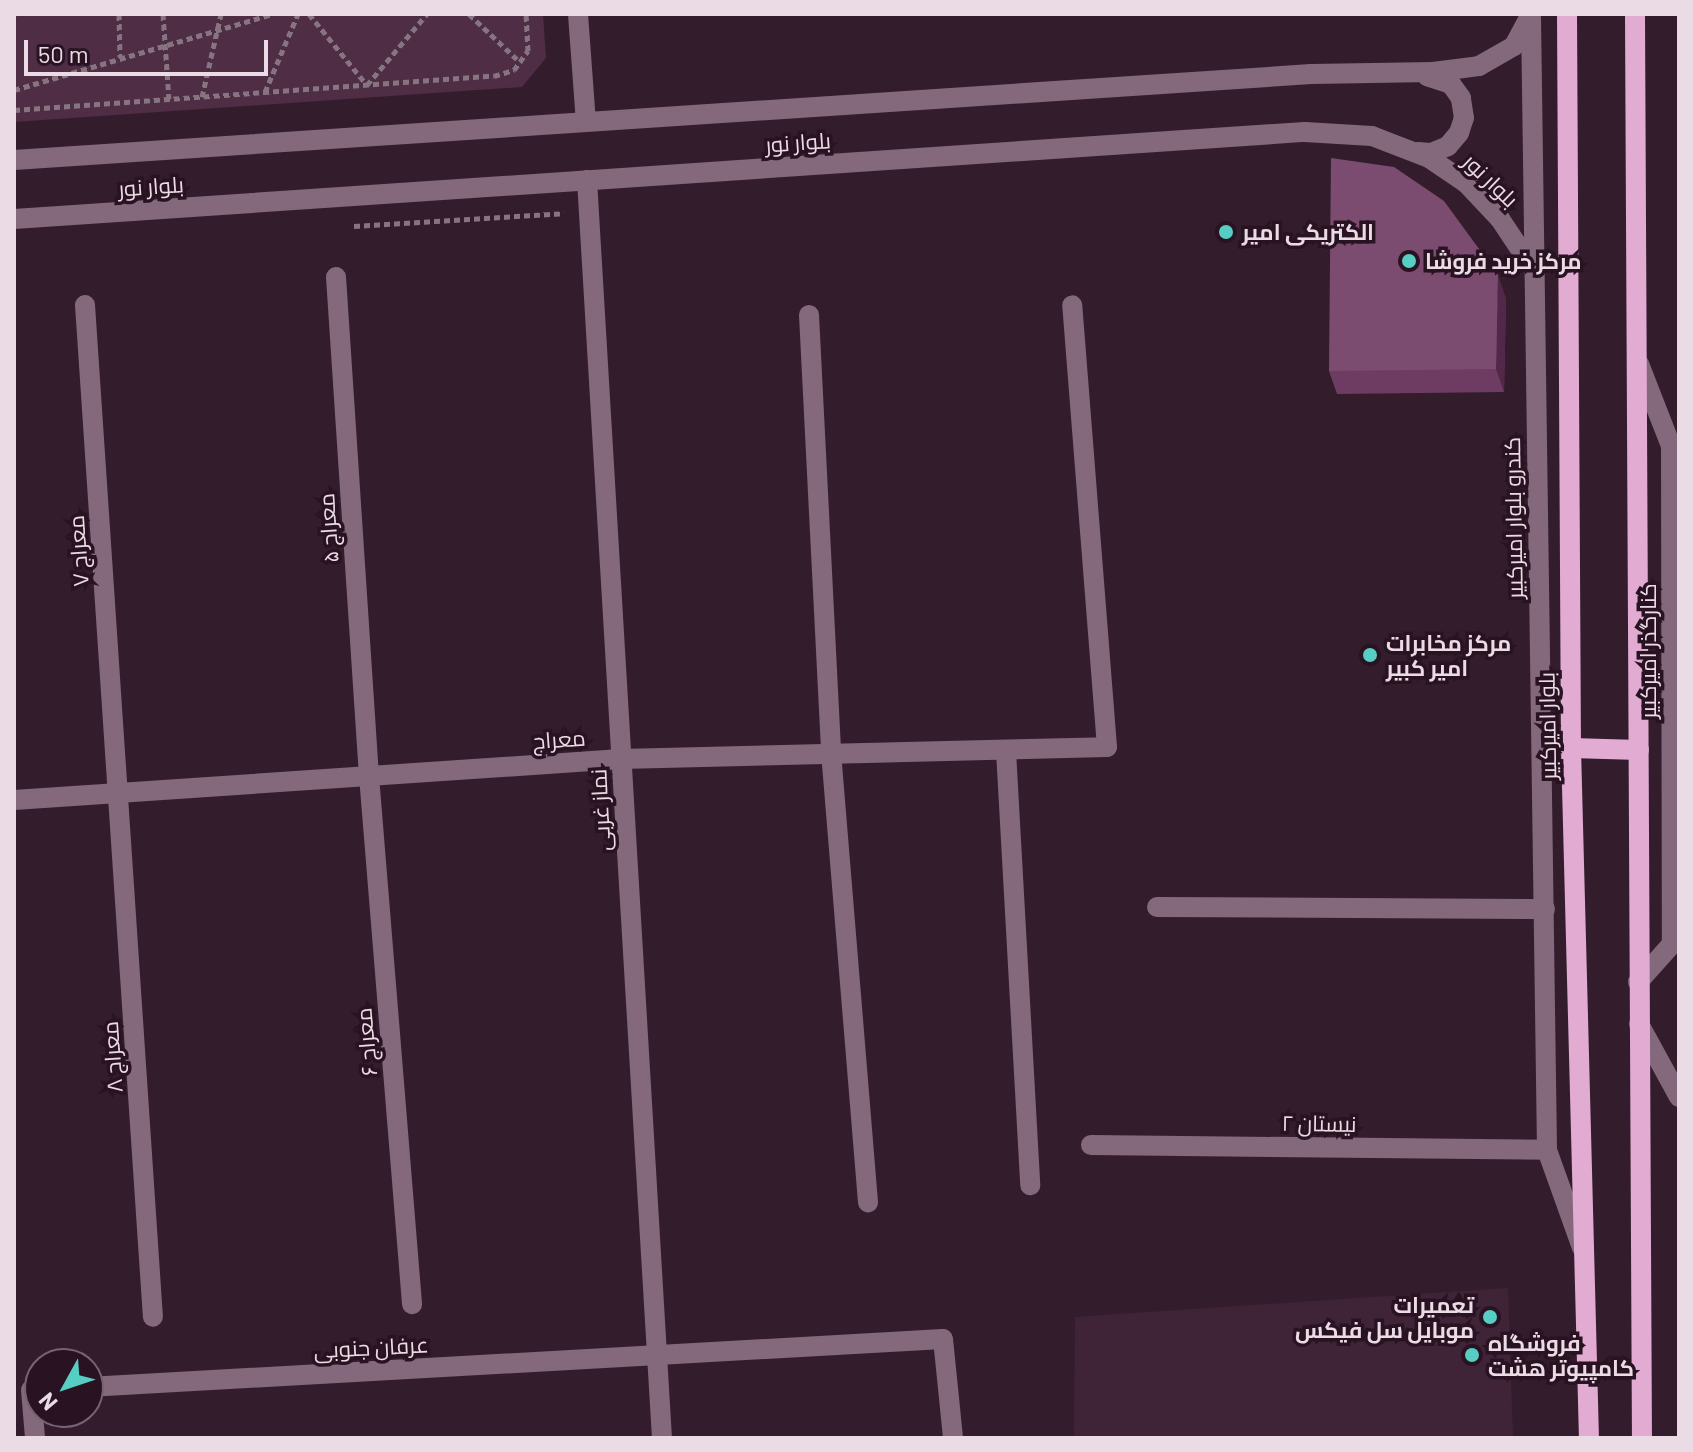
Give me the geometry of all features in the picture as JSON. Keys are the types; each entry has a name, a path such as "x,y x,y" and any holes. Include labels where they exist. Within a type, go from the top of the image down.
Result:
{"main road":[{"name":"بلوار امیرکبیر","path":"1567,14 1571,748 1589,1438"},
{"path":"1635,14 1642,1438"},
{"path":"1571,748 1639,750"}],"street":[{"path":"578,14 586,122"},
{"name":"بلوار نور","path":"14,160 1311,74 1417,72 1479,66 1514,46 1531,14"},
{"name":"کندرو بلوار امیرکبیر","path":"1531,14 1532,267 1547,1150 1584,1254"},
{"path":"1414,152 1431,153 1448,146 1459,133 1464,118 1461,98 1451,84 1417,72"},
{"name":"بلوار نور","path":"14,219 1305,132 1372,136 1429,158 1466,183 1500,219 1532,267"},
{"name":"نماز غربی","path":"587,180 662,1438"},
{"name":"معراج ۵","path":"336,277 369,776"},
{"name":"معراج ۷","path":"85,305 119,793"},
{"name":"معراج","path":"14,800 621,759 1107,747 1072,305"},
{"path":"809,315 831,752 868,1202"},
{"name":"کنارگذر امیرکبیر","path":"1639,364 1671,446 1676,945"},
{"path":"1006,751 1030,1185"},
{"name":"معراج ۶","path":"369,776 412,1304"},
{"name":"معراج ۸","path":"119,793 153,1317"},
{"path":"1157,907 1545,909"},
{"path":"1638,982 1676,945"},
{"path":"1639,1024 1679,1097"},
{"name":"نیستان ۲","path":"1091,1145 1547,1150"},
{"name":"عرفان جنوبی","path":"104,1386 943,1339 953,1438"}],"path":[{"path":"119,14 120,57"},
{"path":"163,14 169,99"},
{"path":"202,97 221,14"},
{"path":"14,90 272,14"},
{"path":"265,92 298,14"},
{"path":"309,14 367,85"},
{"path":"367,85 427,14"},
{"path":"469,14 520,62"},
{"path":"14,110 494,76 514,70 528,51 526,14"}],"shaded area":[{"path":"14,14 543,14 546,58 522,87 14,122"},
{"path":"1508,1288 1513,1438 1074,1438 1075,1317"}],"building":[{"name":"مرکز خرید فروشا","path":"1331,158 1394,167 1444,201 1498,275 1496,369 1329,371"}],"place":[{"name":"الکتریکی امیر","path":"1226,232"},
{"name":"مرکز خرید فروشا","path":"1409,261"},
{"name":"مرکز مخابرات امیر کبیر","path":"1370,655"},
{"name":"تعمیرات موبایل سل فیکس","path":"1490,1317"},
{"name":"فروشگاه کامپیوتر هشت","path":"1472,1355"}]}
